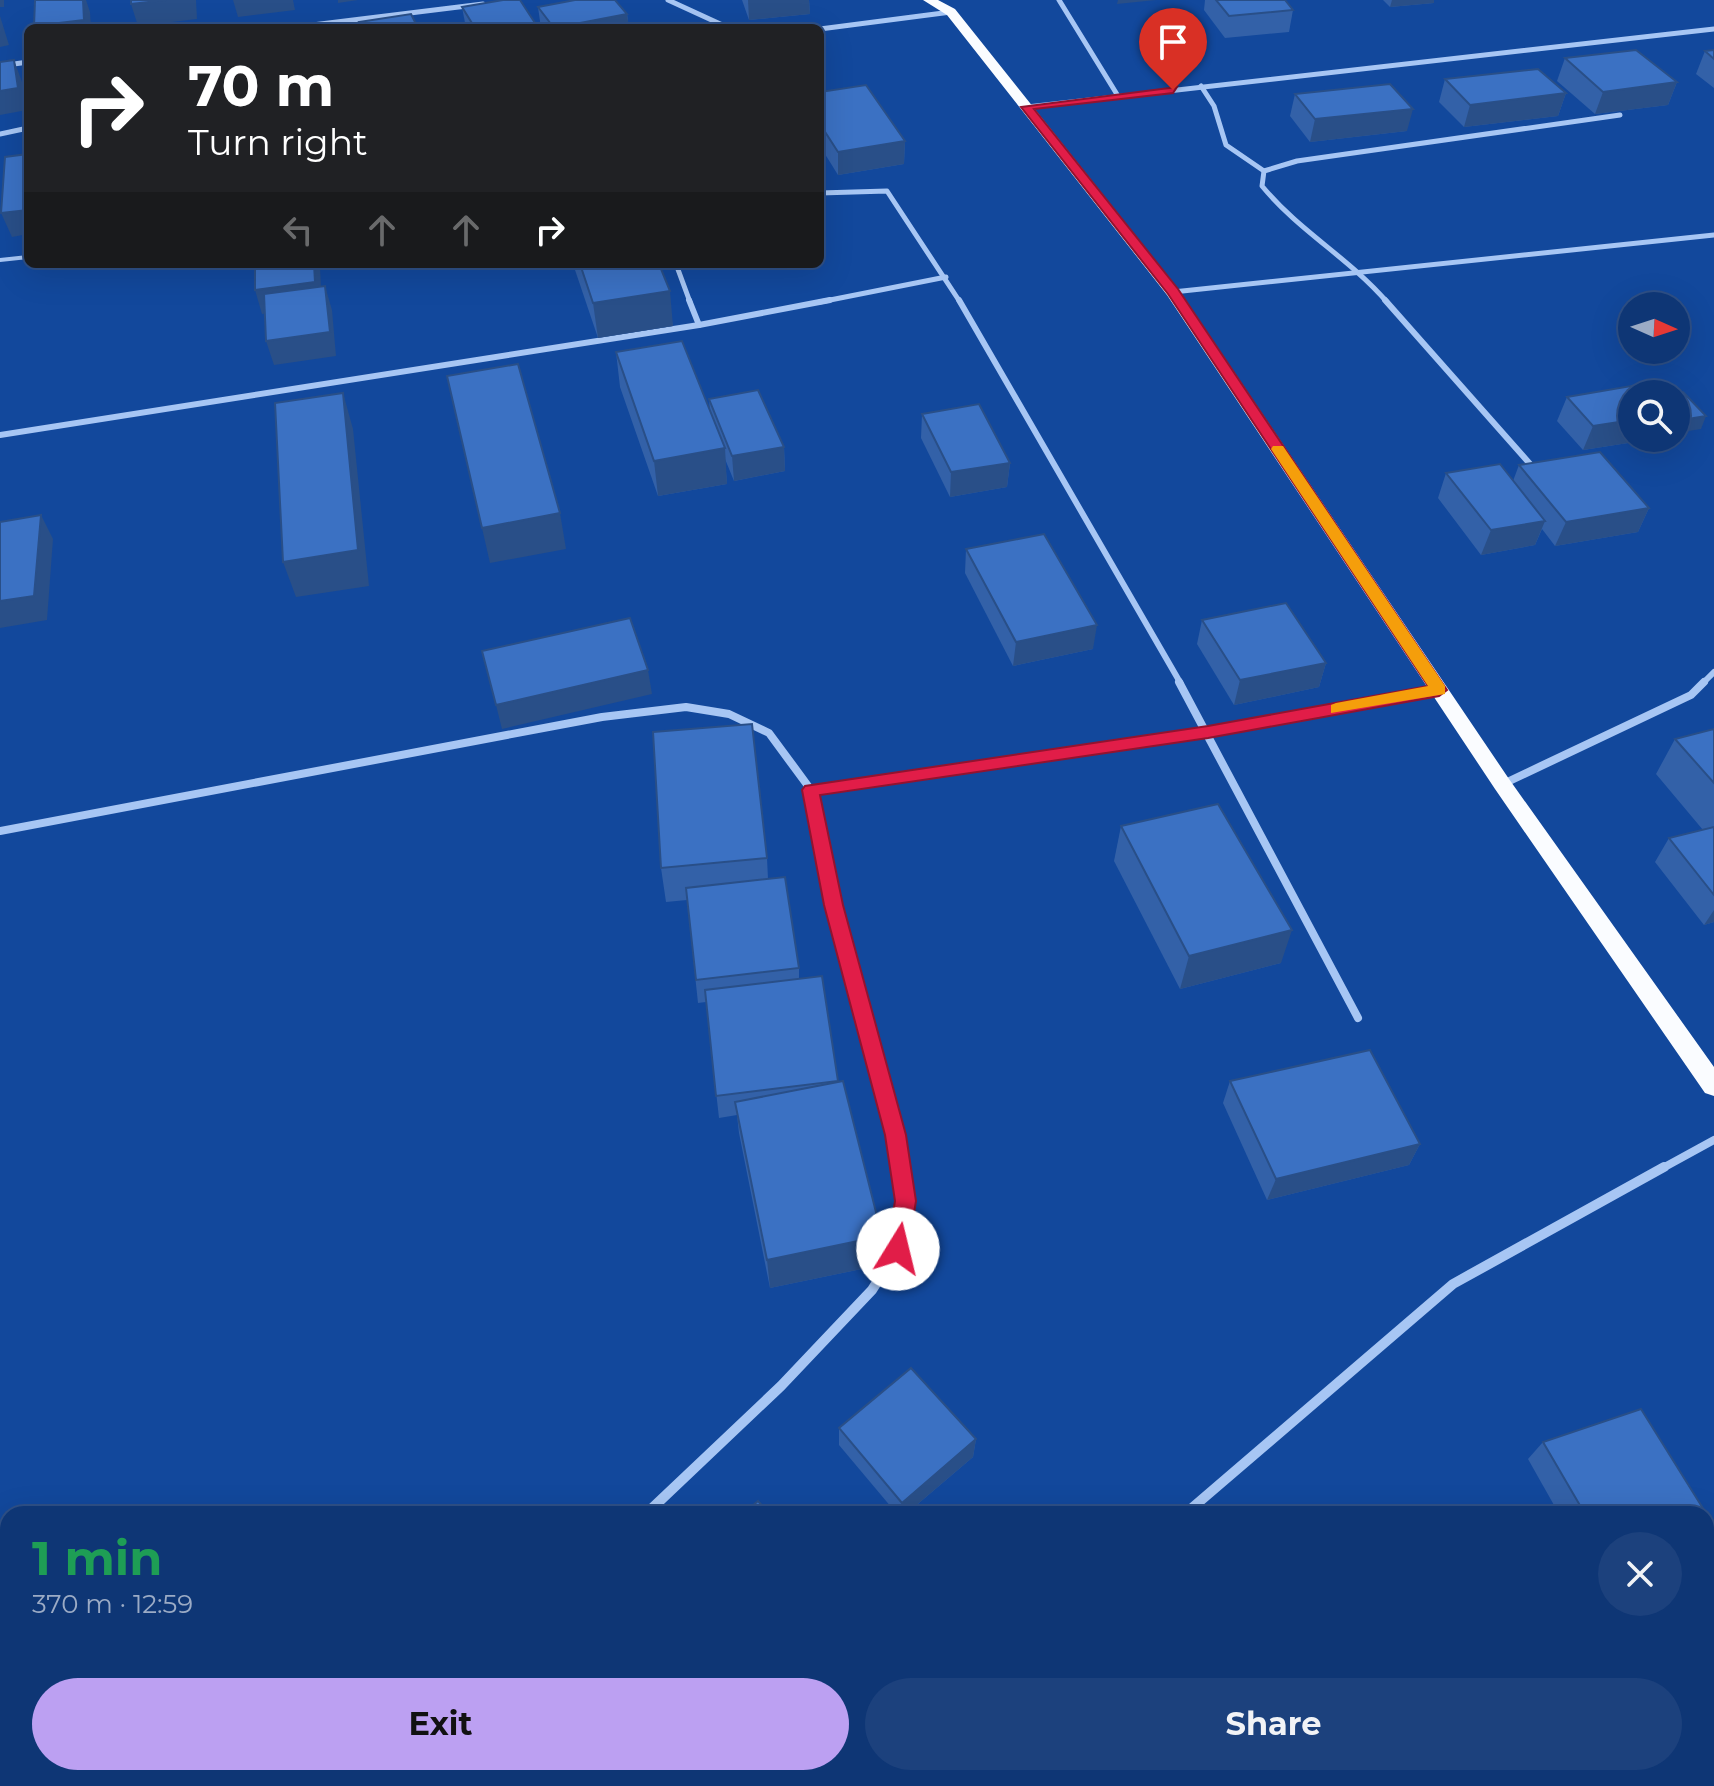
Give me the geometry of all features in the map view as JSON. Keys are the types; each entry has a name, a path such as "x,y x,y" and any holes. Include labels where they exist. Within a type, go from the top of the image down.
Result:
{"highway":[{"path":"929,0 951,12 1173,292 1502,784 1714,1086"}],"street":[{"path":"668,0 720,24"},
{"path":"1059,0 1118,96"},
{"path":"321,24 485,4"},
{"path":"824,28 951,12"},
{"path":"1027,107 1714,29"},
{"path":"0,66 24,63"},
{"path":"1201,86 1214,106 1226,145 1264,171 1312,159 1620,115"},
{"path":"0,134 24,129"},
{"path":"1264,171 1262,186 1285,214 1363,274 1531,465"},
{"path":"824,193 887,191 946,277 1208,732 1358,1018"},
{"path":"1173,292 1714,235"},
{"path":"678,268 699,325"},
{"path":"0,435 699,325 946,277"},
{"path":"1502,784 1691,695 1714,672"},
{"path":"811,790 1208,732 1439,690"},
{"path":"0,831 587,720 686,707 729,714 769,733 811,790 833,905 895,1135 906,1201 898,1249 872,1290 781,1386 654,1506"},
{"path":"1198,1506 1453,1284 1714,1140"}],"lane":[{"path":"0,260 24,257"}],"building":[{"path":"35,0 83,0 84,20 34,24"},
{"path":"131,0 166,0 131,4"},
{"path":"520,0 535,23 473,24 462,7"},
{"path":"575,0 615,0 627,14 575,24 551,24 538,7"},
{"path":"1216,0 1285,0 1293,10 1229,16"},
{"path":"411,14 416,24 360,24"},
{"path":"1636,50 1677,82 1603,92 1565,58"},
{"path":"1714,50 1714,59 1705,51"},
{"path":"14,60 18,88 0,91 0,62"},
{"path":"1538,69 1566,93 1470,105 1445,79"},
{"path":"1390,84 1413,109 1315,119 1295,94"},
{"path":"866,85 905,141 838,152 824,130 824,91"},
{"path":"24,155 24,210 1,213 5,157"},
{"path":"255,268 314,268 315,282 255,290"},
{"path":"581,268 661,268 670,291 593,303"},
{"path":"325,286 330,332 266,341 264,294"},
{"path":"682,341 725,448 654,461 616,352"},
{"path":"518,364 560,513 482,528 447,376"},
{"path":"1618,388 1618,422 1593,426 1567,397"},
{"path":"758,390 784,447 732,456 709,399"},
{"path":"343,393 358,550 283,562 275,403"},
{"path":"1690,399 1706,416 1690,419"},
{"path":"979,404 1010,463 951,472 922,414"},
{"path":"1600,452 1649,508 1566,522 1519,465"},
{"path":"1500,464 1545,521 1491,530 1446,473"},
{"path":"41,515 34,596 0,601 0,522"},
{"path":"1044,534 1097,625 1016,642 966,549"},
{"path":"1286,603 1326,663 1240,680 1202,620"},
{"path":"630,618 648,670 496,705 482,651"},
{"path":"752,724 767,858 661,868 653,732"},
{"path":"1714,729 1714,783 1675,739"},
{"path":"1218,804 1292,930 1189,956 1121,826"},
{"path":"1714,827 1714,895 1669,838"},
{"path":"785,877 799,968 696,980 686,888"},
{"path":"822,976 838,1081 716,1096 705,990"},
{"path":"1370,1050 1420,1144 1276,1179 1230,1081"},
{"path":"843,1081 882,1236 767,1260 735,1102"},
{"path":"911,1368 976,1439 902,1503 839,1428"},
{"path":"1641,1409 1702,1506 1580,1506 1543,1442"}],"slow traffic":[{"path":"1278,449 1439,690 1336,709"}],"route":[{"path":"898,1249 906,1201 895,1135 833,905 811,790 1068,750 1208,732 1439,690 1173,292 1027,107 1173,90"}]}
